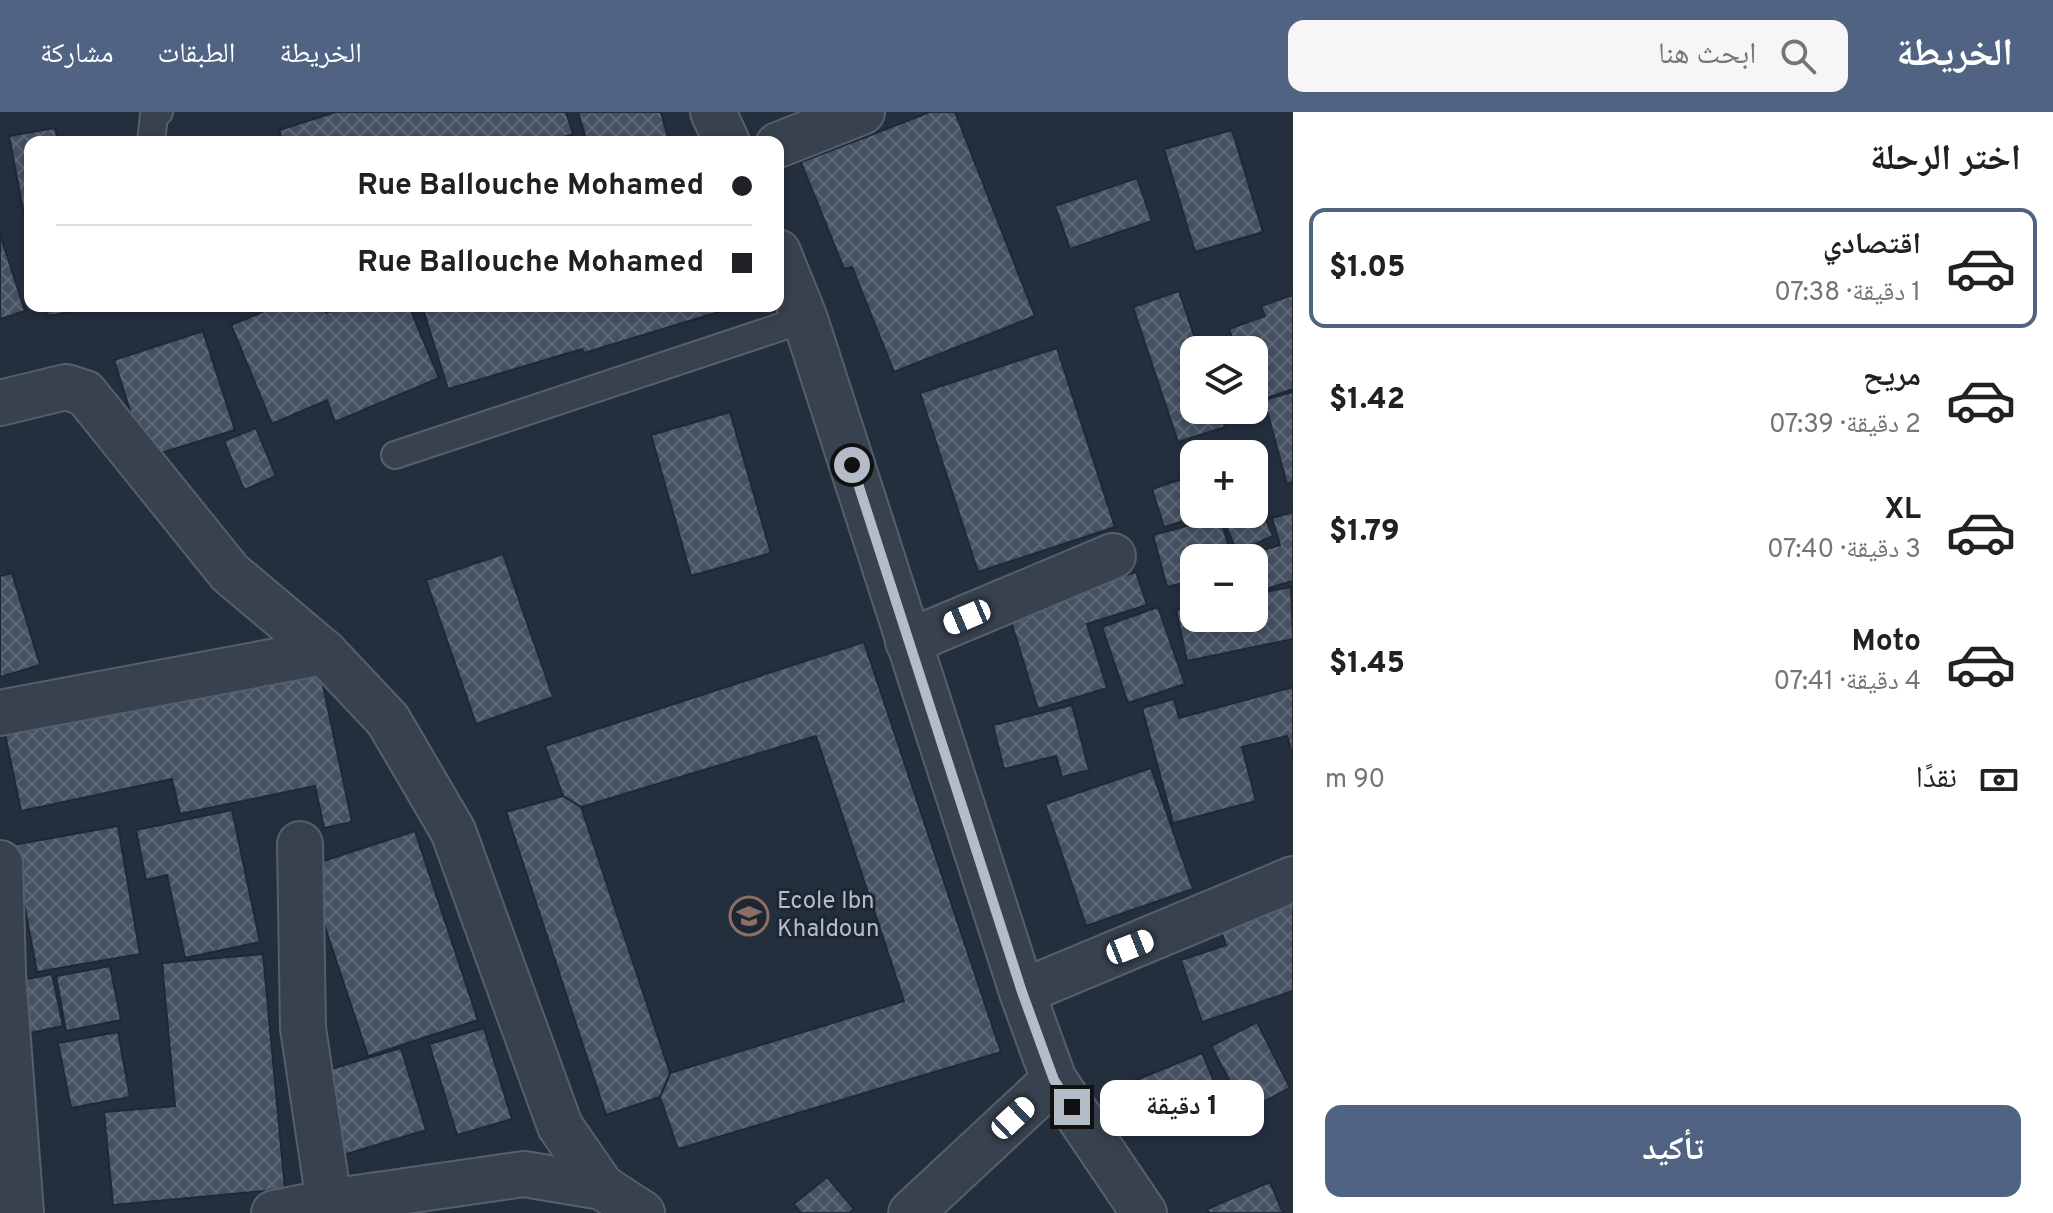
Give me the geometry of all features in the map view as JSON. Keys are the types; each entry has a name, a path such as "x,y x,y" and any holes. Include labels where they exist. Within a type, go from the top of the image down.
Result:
{"street":[{"path":"713,112 724,136"},
{"path":"784,143 862,112"},
{"path":"784,267 805,319 1022,992 1054,1080 1144,1213"},
{"path":"0,403 66,387 85,393 230,573 324,652 388,720 453,831 560,1126 602,1187 642,1213"},
{"path":"908,642 1113,556"},
{"path":"0,713 324,652"},
{"path":"300,844 303,1028 329,1202"},
{"path":"0,863 3,974 21,1213"},
{"path":"1022,992 1293,879"},
{"path":"911,1213 1054,1080"},
{"path":"274,1213 524,1174 602,1187"}],"lane":[{"path":"152,136 154,115 159,112"},
{"path":"395,455 805,319"}],"building":[{"path":"336,112 566,112 573,134 281,136 279,130"},
{"path":"578,112 661,112 667,136 585,136"},
{"path":"930,112 955,112 1035,316 894,372 852,267 844,269 801,162"},
{"path":"55,128 57,136 24,136 24,215 9,136"},
{"path":"1232,130 1263,232 1195,252 1164,149"},
{"path":"1137,178 1152,221 1070,249 1055,206"},
{"path":"0,234 24,311 0,319"},
{"path":"1179,291 1194,336 1180,336 1180,424 1224,424 1225,427 1178,442 1133,307"},
{"path":"1293,295 1293,389 1268,398 1268,336 1232,336 1229,329 1265,316 1261,306"},
{"path":"47,312 70,312 48,316"},
{"path":"262,312 412,312 439,378 335,422 327,400 272,424 231,325"},
{"path":"424,312 719,312 584,353 582,349 448,389"},
{"path":"203,331 235,430 145,458 114,360"},
{"path":"1057,348 1115,527 978,572 920,393"},
{"path":"1293,392 1293,482 1287,484 1268,415 1268,399"},
{"path":"730,412 771,553 691,576 651,435"},
{"path":"256,428 276,476 244,490 224,441"},
{"path":"1180,480 1180,522 1164,527 1152,489"},
{"path":"1293,512 1293,581 1268,588 1268,548 1280,545 1272,518"},
{"path":"1268,524 1273,536 1255,544 1234,544 1227,528 1268,528"},
{"path":"1180,528 1223,528 1228,544 1180,544 1180,584 1167,587 1153,535"},
{"path":"503,554 553,697 476,724 426,580"},
{"path":"1136,572 1147,605 1087,624 1107,688 1038,709 1008,612"},
{"path":"12,573 40,665 0,677 0,576"},
{"path":"1291,587 1293,639 1187,661 1181,632 1268,632 1268,591"},
{"path":"1158,607 1185,684 1128,703 1102,627"},
{"path":"864,642 1001,1052 678,1149 660,1097 670,1073 904,1001 816,736 581,807 563,796 545,746"},
{"path":"319,667 352,822 324,828 315,786 180,814 172,779 21,811 5,734"},
{"path":"1293,687 1293,757 1287,736 1242,747 1256,801 1173,823 1142,708 1174,699 1179,718"},
{"path":"1072,705 1089,770 1062,777 1056,756 1004,769 993,725"},
{"path":"1151,768 1193,889 1086,926 1045,804"},
{"path":"563,796 581,807 670,1073 660,1097 606,1115 506,812"},
{"path":"232,810 260,942 185,958 167,875 146,880 136,830"},
{"path":"118,826 140,954 37,972 13,845"},
{"path":"415,831 478,1020 368,1056 305,867"},
{"path":"1293,893 1293,991 1202,1022 1181,960 1226,945 1217,919"},
{"path":"263,954 285,1189 113,1205 104,1112 175,1106 162,963"},
{"path":"110,966 121,1020 66,1031 56,976"},
{"path":"52,974 63,1026 30,1033 18,981"},
{"path":"1257,1022 1290,1088 1246,1111 1211,1046"},
{"path":"484,1028 512,1119 457,1135 429,1044"},
{"path":"118,1032 130,1097 71,1108 58,1043"},
{"path":"401,1048 426,1130 340,1156 315,1074"},
{"path":"1202,1053 1220,1095 1151,1124 1134,1081"},
{"path":"827,1177 854,1209 849,1213 801,1213 794,1204"},
{"path":"1270,1182 1283,1213 1209,1213 1207,1209"}],"place":[{"name":"Ecole Ibn Khaldoun","path":"749,916"}],"route":[{"path":"852,465 1022,992 1054,1080 1072,1107"}]}
